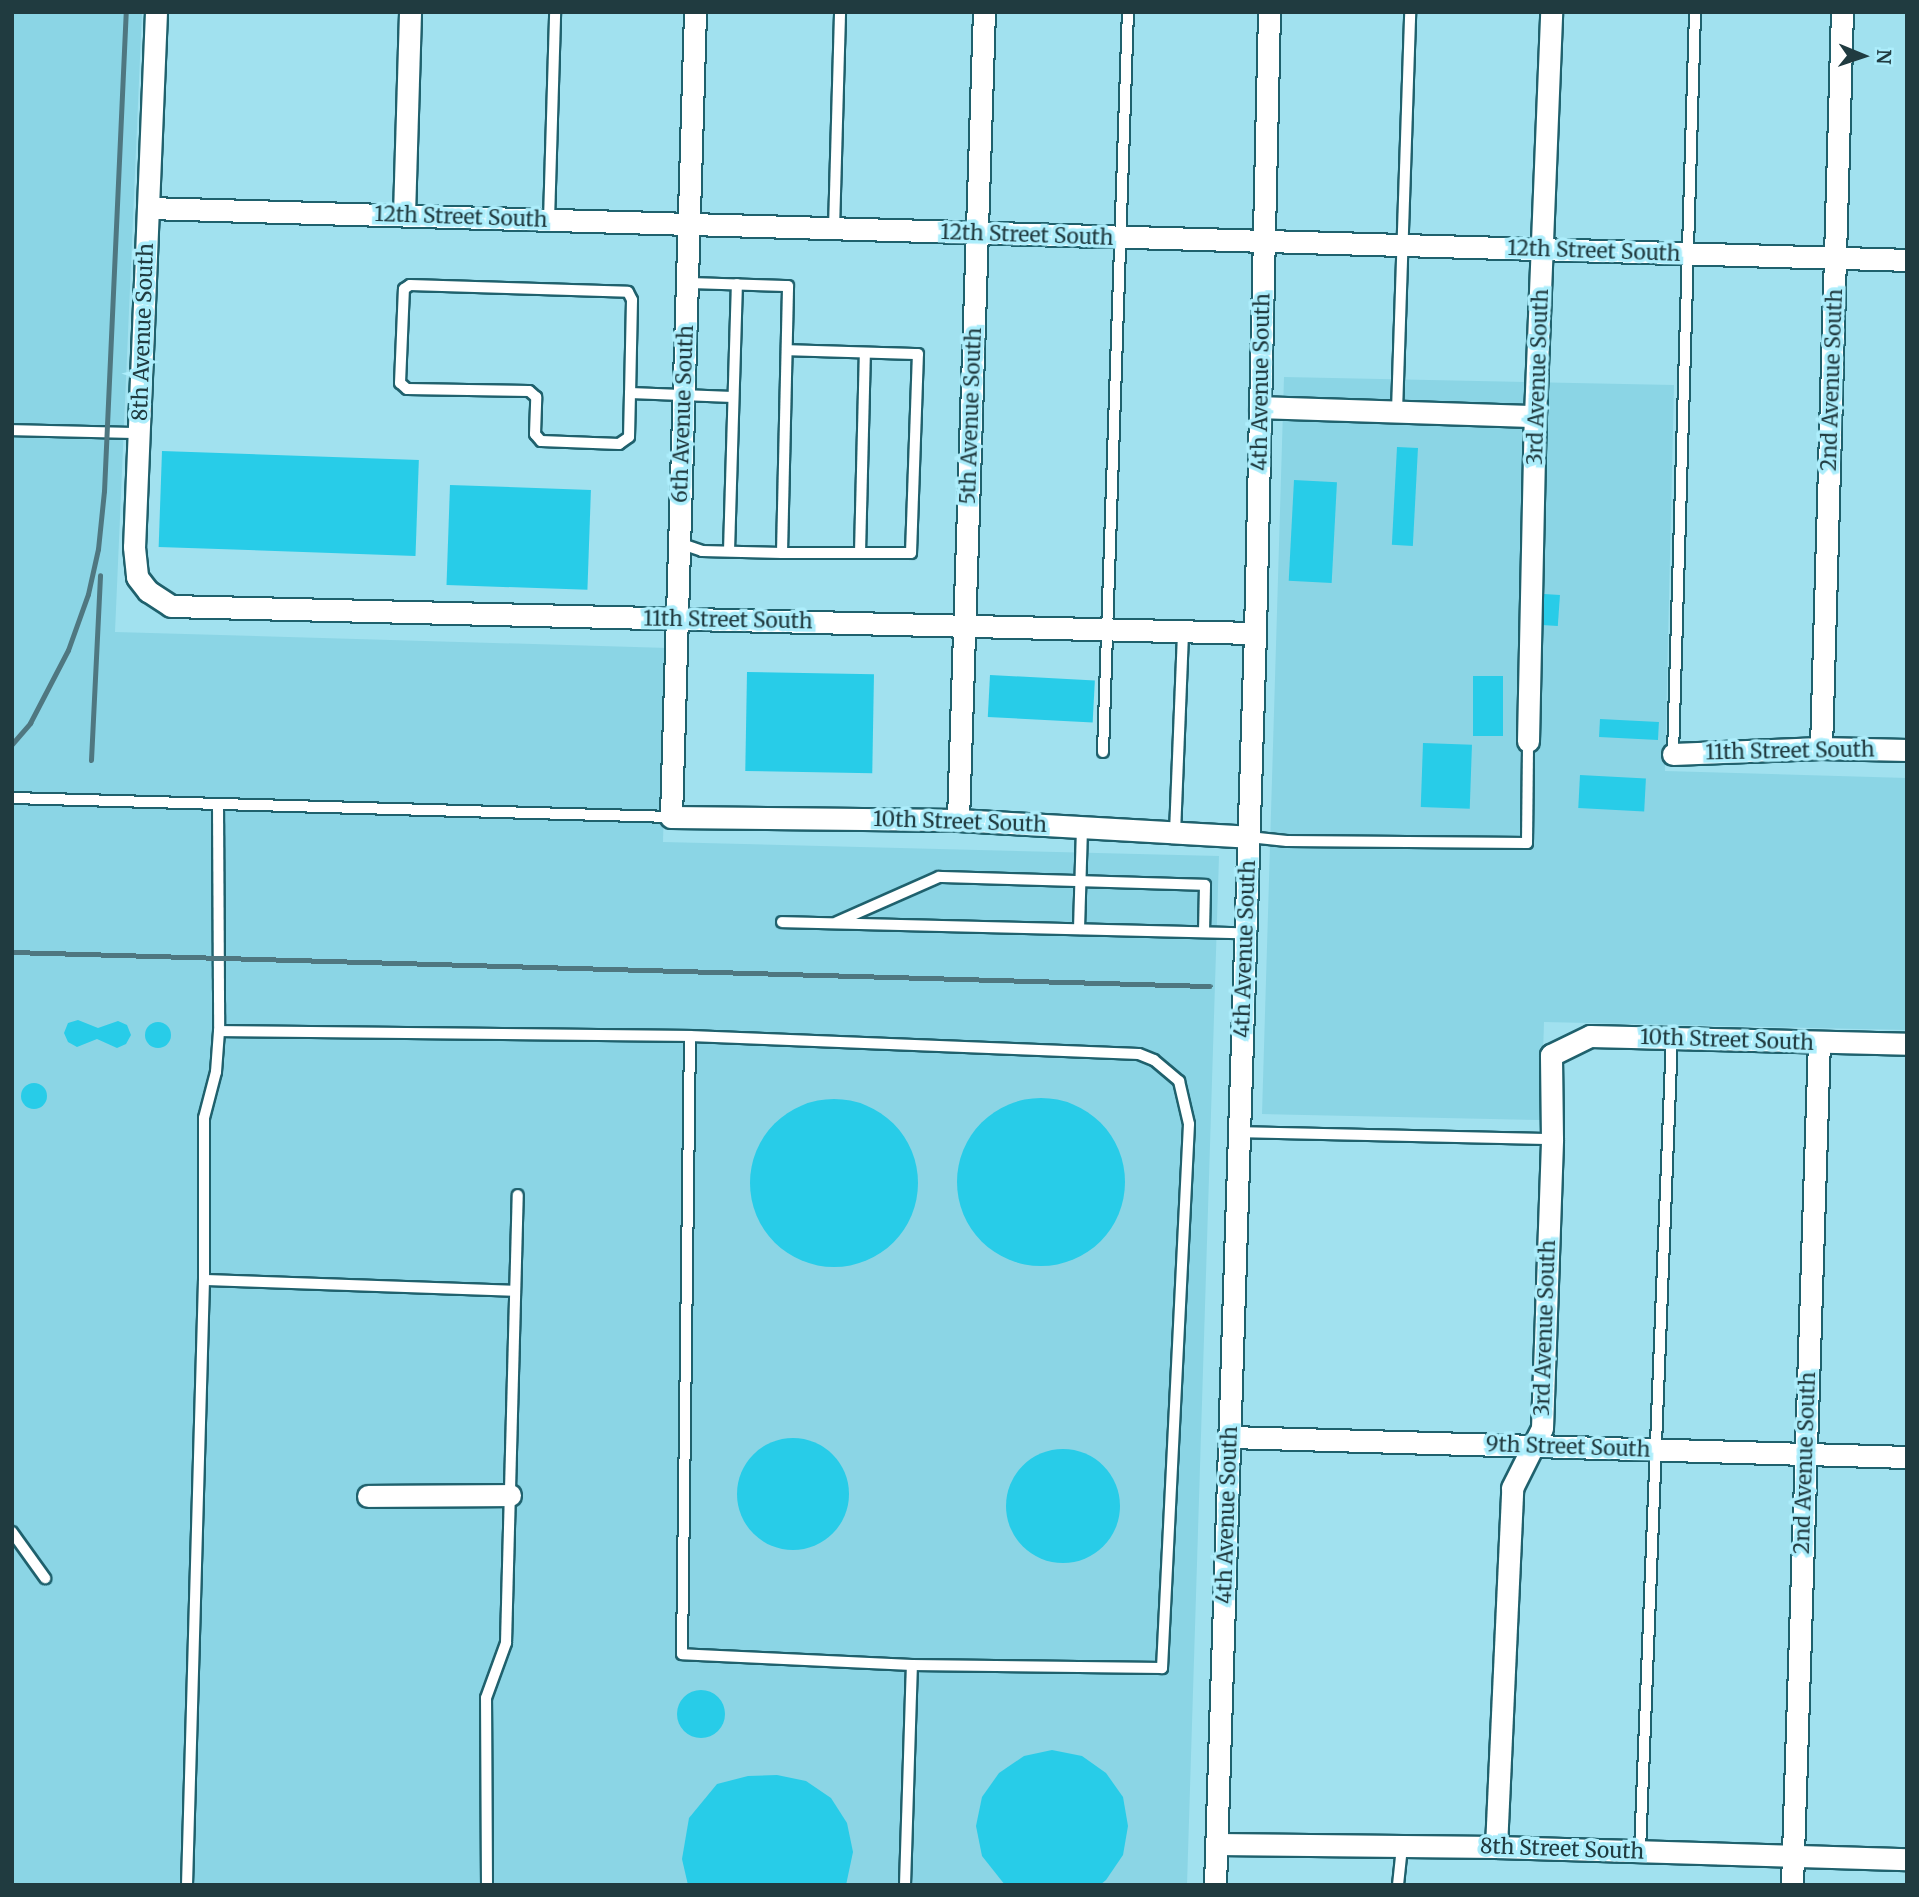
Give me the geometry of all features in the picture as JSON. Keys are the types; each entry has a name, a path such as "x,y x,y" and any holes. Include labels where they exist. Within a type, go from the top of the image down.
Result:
{"street":[{"name":"8th Avenue South","path":"156,12 134,547 137,577 148,591 171,606 201,607"},
{"path":"404,215 410,12"},
{"name":"6th Avenue South","path":"671,817 695,12"},
{"name":"5th Avenue South","path":"958,820 984,12"},
{"name":"4th Avenue South","path":"1215,1885 1255,634 1269,12"},
{"name":"3rd Avenue South","path":"1528,741 1535,416 1544,250 1551,12"},
{"name":"2nd Avenue South","path":"1821,748 1842,12"},
{"name":"12th Street South","path":"148,208 1907,260"},
{"path":"1260,407 1535,416"},
{"name":"11th Street South","path":"201,607 1255,634"},
{"name":"11th Street South","path":"1673,754 1821,748 1907,750"},
{"name":"10th Street South","path":"671,817 958,820 1249,837"},
{"name":"10th Street South","path":"1551,1055 1590,1036 1907,1045"},
{"name":"2nd Avenue South","path":"1792,1885 1819,1042"},
{"name":"3rd Avenue South","path":"1496,1847 1512,1488 1542,1428 1552,1139 1551,1055"},
{"name":"9th Street South","path":"1230,1437 1907,1457"},
{"path":"368,1496 510,1495"},
{"name":"8th Street South","path":"1216,1844 1496,1847 1907,1859"}],"lane":[{"path":"549,220 555,12"},
{"path":"834,229 840,12"},
{"path":"1104,752 1128,12"},
{"path":"1397,411 1410,12"},
{"path":"1673,754 1695,12"},
{"path":"687,282 788,286 782,552"},
{"path":"729,551 737,284"},
{"path":"410,285 628,292 632,300 629,393 629,437 619,444 541,441 535,434 536,397 529,391 407,388 400,383 404,289 410,285"},
{"path":"679,543 702,551 911,553 918,354 787,350"},
{"path":"860,552 865,353"},
{"path":"629,393 733,397"},
{"path":"12,430 139,433"},
{"path":"1175,833 1182,631"},
{"path":"1249,837 1287,841 1527,842 1528,741"},
{"path":"12,798 671,817"},
{"path":"187,1885 204,1280 205,1118 216,1072 219,1031 218,804"},
{"path":"1079,929 1082,827"},
{"path":"835,924 939,877 1205,885 1204,932"},
{"path":"782,922 1246,933"},
{"path":"219,1031 690,1036 1139,1054 1154,1059 1179,1081 1189,1124 1162,1668 912,1665 682,1654 690,1036"},
{"path":"1640,1851 1672,1038"},
{"path":"1239,1132 1552,1139"},
{"path":"487,1885 486,1698 506,1643 518,1195"},
{"path":"204,1280 515,1291"},
{"path":"12,1532 46,1578"},
{"path":"905,1885 912,1665"},
{"path":"1398,1885 1402,1846"}],"shaded area":[{"path":"12,12 142,12 115,632 668,648 663,842 1219,856 1187,1885 12,1885"},
{"path":"1284,377 1674,385 1665,771 1907,778 1907,1030 1544,1022 1541,1120 1262,1114"}],"building":[{"path":"1397,447 1418,448 1413,546 1392,545"},
{"path":"162,451 419,460 415,556 159,547"},
{"path":"1294,480 1337,482 1332,583 1289,581"},
{"path":"450,485 591,490 587,590 447,585"},
{"path":"1544,594 1560,595 1558,626 1542,625"},
{"path":"747,672 874,674 872,773 745,771"},
{"path":"990,675 1095,680 1093,722 988,717"},
{"path":"1473,676 1503,676 1503,736 1473,736"},
{"path":"1600,719 1659,722 1658,740 1599,737"},
{"path":"1423,743 1472,745 1470,809 1421,807"},
{"path":"1580,775 1646,778 1644,811 1578,808"},
{"path":"78,1020 98,1028 118,1021 127,1025 131,1035 126,1044 117,1048 97,1039 77,1047 68,1042 64,1033 68,1023"},
{"path":"158,1022 167,1026 171,1035 167,1044 158,1048 149,1044 145,1035 149,1026"},
{"path":"34,1083 43,1087 47,1096 43,1105 34,1109 25,1105 21,1096 25,1087"},
{"path":"1041,1098 1073,1104 1100,1123 1119,1150 1125,1182 1119,1214 1100,1241 1073,1260 1041,1266 1009,1260 982,1241 963,1214 957,1182 963,1150 982,1123 1009,1104"},
{"path":"834,1099 866,1105 893,1124 912,1151 918,1183 912,1215 893,1242 866,1261 834,1267 802,1261 775,1242 756,1215 750,1183 756,1151 775,1124 802,1105"},
{"path":"793,1438 814,1443 832,1455 844,1473 849,1494 844,1515 832,1533 814,1545 793,1550 772,1545 754,1533 742,1515 737,1494 742,1473 754,1455 772,1443"},
{"path":"1063,1449 1085,1453 1095,1458 1111,1474 1116,1484 1120,1506 1116,1528 1111,1538 1095,1554 1085,1559 1063,1563 1041,1559 1031,1554 1015,1538 1010,1528 1006,1506 1010,1484 1015,1474 1031,1458 1041,1453"},
{"path":"701,1690 718,1697 725,1714 718,1731 701,1738 684,1731 677,1714 684,1697"},
{"path":"1052,1750 1082,1756 1106,1773 1123,1797 1128,1826 1123,1855 1100,1885 1005,1885 982,1856 976,1826 982,1797 999,1773 1024,1756"},
{"path":"777,1775 806,1781 831,1798 847,1823 853,1852 846,1885 688,1885 682,1859 689,1818 717,1784 748,1776"}],"railway":[{"path":"12,744 30,723 68,650 88,594 98,549 104,491 126,12"},
{"path":"91,760 100,575"},
{"path":"12,952 1210,986"}]}
